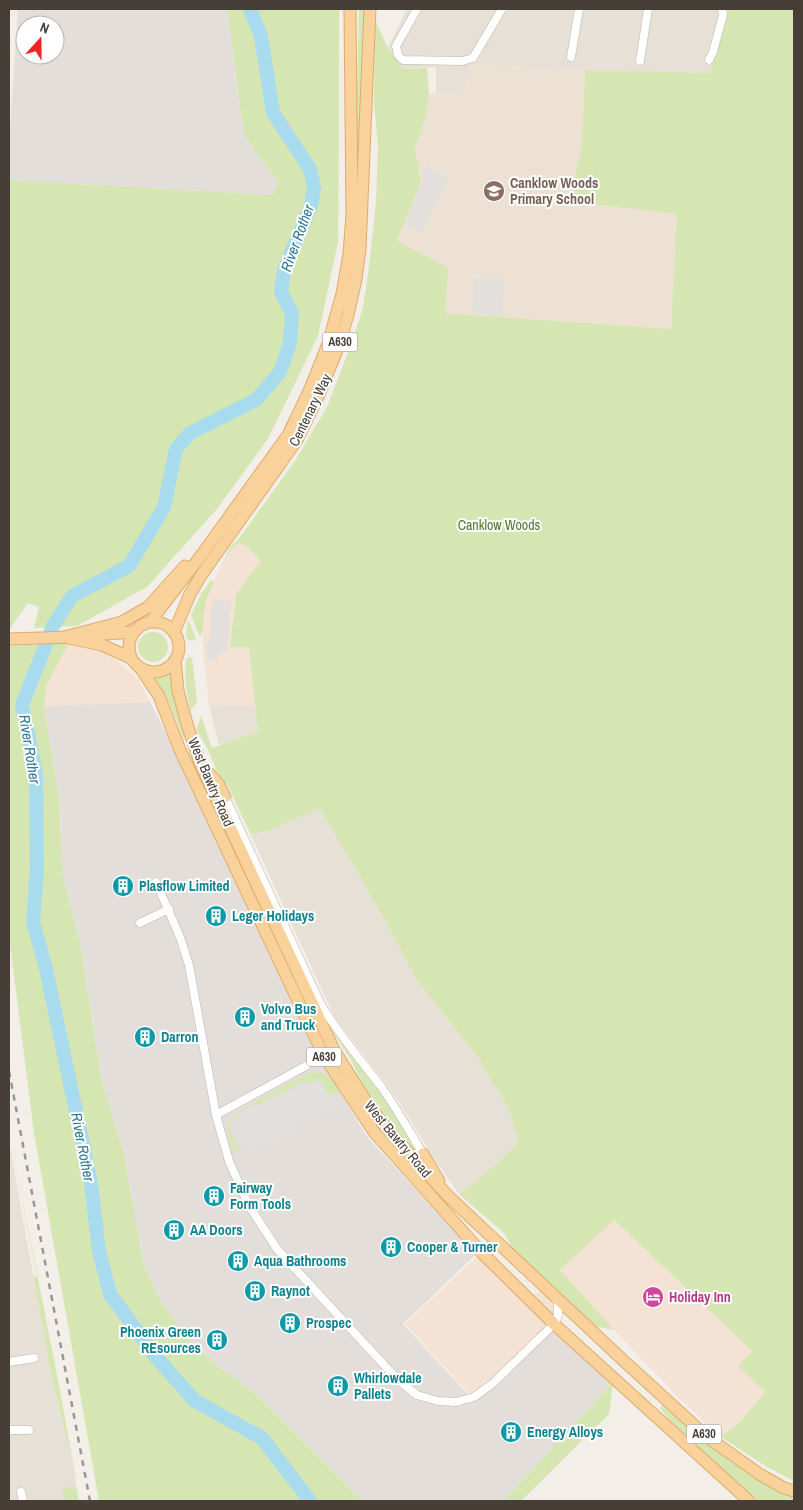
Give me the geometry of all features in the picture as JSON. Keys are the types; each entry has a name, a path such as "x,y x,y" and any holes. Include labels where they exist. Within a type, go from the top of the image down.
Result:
{"main road":[{"name":"A630","path":"133,632 140,626 150,622 200,557 288,435 321,364 342,294 349,254 352,215 350,9"},
{"name":"Centenary Way","path":"174,632 190,594 297,440 318,398 339,345 354,288 360,249 370,9"},
{"name":"A630","path":"61,637 122,622 148,607 231,514"},
{"path":"150,622 163,624 174,632"},
{"path":"9,639 133,632 128,649 131,658"},
{"name":"A630","path":"174,632 179,647 176,660"},
{"path":"61,637 102,645 131,658"},
{"name":"A630","path":"131,658 141,669"},
{"path":"141,669 153,672 161,671 170,667 176,660"},
{"name":"West Bawtry Road","path":"176,660 178,691 200,763 340,1060 367,1103 391,1134 448,1196 707,1437 761,1475 784,1488 794,1491"},
{"name":"West Bawtry Road","path":"141,669 159,696 180,750 324,1056 374,1132 482,1253 554,1324 749,1501"},
{"path":"200,763 220,785 225,797"},
{"path":"423,1154 448,1196"}],"street":[{"path":"417,9 396,46 398,55 403,60 462,61 473,58 502,9"},
{"path":"570,57 579,9"},
{"path":"640,61 648,9"},
{"path":"709,60 723,15 722,9"},
{"name":"West Bawtry Road","path":"225,797 330,1022 381,1086 423,1154"},
{"path":"156,882 169,909 189,965 216,1115 228,1161 249,1206 277,1249 398,1380 417,1394 438,1401 456,1402 474,1397 492,1384 554,1324 558,1319 559,1312 557,1298"},
{"path":"140,923 169,909"},
{"path":"216,1115 324,1056"},
{"path":"9,1362 34,1358"},
{"path":"9,1430 29,1430"},
{"path":"21,1492 23,1501"}],"shaded area":[{"path":"18,9 227,9 244,136 278,182 272,195 9,180 9,141 15,53 15,65 65,65 65,15 18,15"},
{"path":"407,9 729,9 710,74 471,66 464,94 436,93 436,67 403,69 388,48"},
{"name":"Canklow Woods Primary School","path":"471,66 585,70 582,144 569,200 678,213 671,329 445,313 397,242 421,182 415,148 425,120 429,93 464,94"},
{"path":"428,165 431,170 449,177 422,233 405,224 424,179 421,169"},
{"path":"504,278 502,316 472,314 474,279"},
{"path":"240,543 247,547 261,561 236,594 230,647 249,647 256,706 209,705 203,651 203,614 207,595 221,566 232,548"},
{"path":"213,598 232,602 229,614 227,651 221,651 220,654 216,655 217,660 208,661 206,645 211,633"},
{"path":"69,643 87,645 108,653 139,680 150,702 44,706 47,684"},
{"path":"150,702 179,758 309,1039 333,1080 367,1137 476,1254 403,1324 473,1400 553,1330 613,1382 502,1501 363,1501 254,1392 219,1367 189,1339 160,1301 143,1261 124,1154 101,1077 80,942 62,870 59,796 44,706"},
{"path":"209,705 256,706 258,731 219,745"},
{"path":"320,809 376,904 416,979 476,1055 509,1109 518,1143 484,1175 459,1194 431,1154 396,1097 334,1016 251,835 269,830"},
{"path":"319,1079 335,1106 251,1155 235,1125 241,1122 238,1117 239,1113 256,1103 258,1106 281,1092 283,1094 305,1081 308,1085"},
{"path":"9,1142 51,1374 75,1473 76,1486 68,1488 70,1501 9,1501"},
{"path":"613,1220 752,1351 739,1366 765,1392 740,1422 721,1437 686,1405 614,1330 568,1301 527,1346 484,1388 472,1396 405,1324 478,1256 525,1304"}],"green space":[{"path":"227,9 339,9 338,242 318,336 268,439 216,510 147,587 77,626 34,628 39,607 28,603 9,630 9,180 272,195 278,182 244,136"},
{"path":"359,9 364,9 359,152 356,151 356,138"},
{"name":"Canklow Woods","path":"729,9 794,9 794,1480 767,1467 721,1437 740,1422 765,1392 738,1366 752,1351 614,1220 560,1270 614,1330 593,1326 568,1300 513,1250 505,1234 459,1194 484,1175 518,1143 509,1109 476,1055 416,979 376,904 320,809 269,830 251,835 228,786 219,776 197,731 201,716 212,748 258,731 249,647 230,647 236,594 261,561 247,547 240,543 232,548 221,566 230,547 240,537 295,461 327,407 363,308 376,202 378,145 374,103 375,20 388,48 403,69 427,68 429,93 425,120 415,148 421,182 397,241 448,268 445,313 671,329 677,214 569,201 582,144 585,70 710,73"},
{"path":"211,580 214,582 206,601 200,637 191,615 201,594"},
{"path":"188,619 196,638 193,641 187,639 186,635"},
{"path":"153,632 164,636 168,647 164,658 153,662 142,658 138,647 142,636"},
{"path":"69,643 47,684 44,706 59,796 62,870 80,942 101,1077 124,1154 143,1261 160,1301 189,1339 219,1367 254,1392 363,1501 99,1501 34,1133 9,936 9,646"},
{"path":"192,658 197,699 196,704 191,710 185,672 186,659"},
{"path":"171,673 188,736 183,738 160,685 155,678"},
{"path":"330,1028 380,1092 423,1161 412,1150 368,1094 351,1060"},
{"path":"321,1072 333,1080 340,1091 329,1096 319,1079 308,1085 305,1081 282,1094 281,1092 258,1106 256,1104 240,1113 241,1115 231,1121 230,1132 240,1150 233,1150 228,1130 229,1123 233,1117 265,1096 308,1073"},
{"path":"9,1132 75,1473 51,1374 33,1275 37,1278"},
{"path":"613,1382 609,1414 521,1501 502,1501 518,1485"},
{"path":"662,1405 740,1467 761,1481 794,1495 794,1501 757,1501 679,1432 660,1408"},
{"path":"76,1486 79,1501 64,1501 61,1489"}],"waterway":[{"name":"River Rother","path":"250,9 261,36 273,113 310,169 314,187 311,206 284,270 281,292 292,313 290,343 280,372 256,400 190,433 176,449 164,507 129,566 72,596 53,626 22,705 36,773 37,869 33,922 46,969 91,1183 99,1251 110,1294 156,1357 195,1401 262,1438 310,1501"}],"railway":[{"path":"9,1071 90,1501"}],"place":[{"name":"Canklow Woods Primary School","path":"494,191"},
{"name":"Plasflow Limited","path":"123,886"},
{"name":"Leger Holidays","path":"216,916"},
{"name":"Volvo Bus and Truck","path":"245,1017"},
{"name":"Darron","path":"145,1037"},
{"name":"Fairway Form Tools","path":"214,1196"},
{"name":"AA Doors","path":"174,1230"},
{"name":"Cooper & Turner","path":"391,1247"},
{"name":"Aqua Bathrooms","path":"238,1261"},
{"name":"Raynot","path":"255,1291"},
{"name":"Holiday Inn","path":"653,1297"},
{"name":"Prospec","path":"290,1323"},
{"name":"Phoenix Green REsources","path":"217,1340"},
{"name":"Whirlowdale Pallets","path":"338,1386"},
{"name":"Energy Alloys","path":"511,1432"}]}
